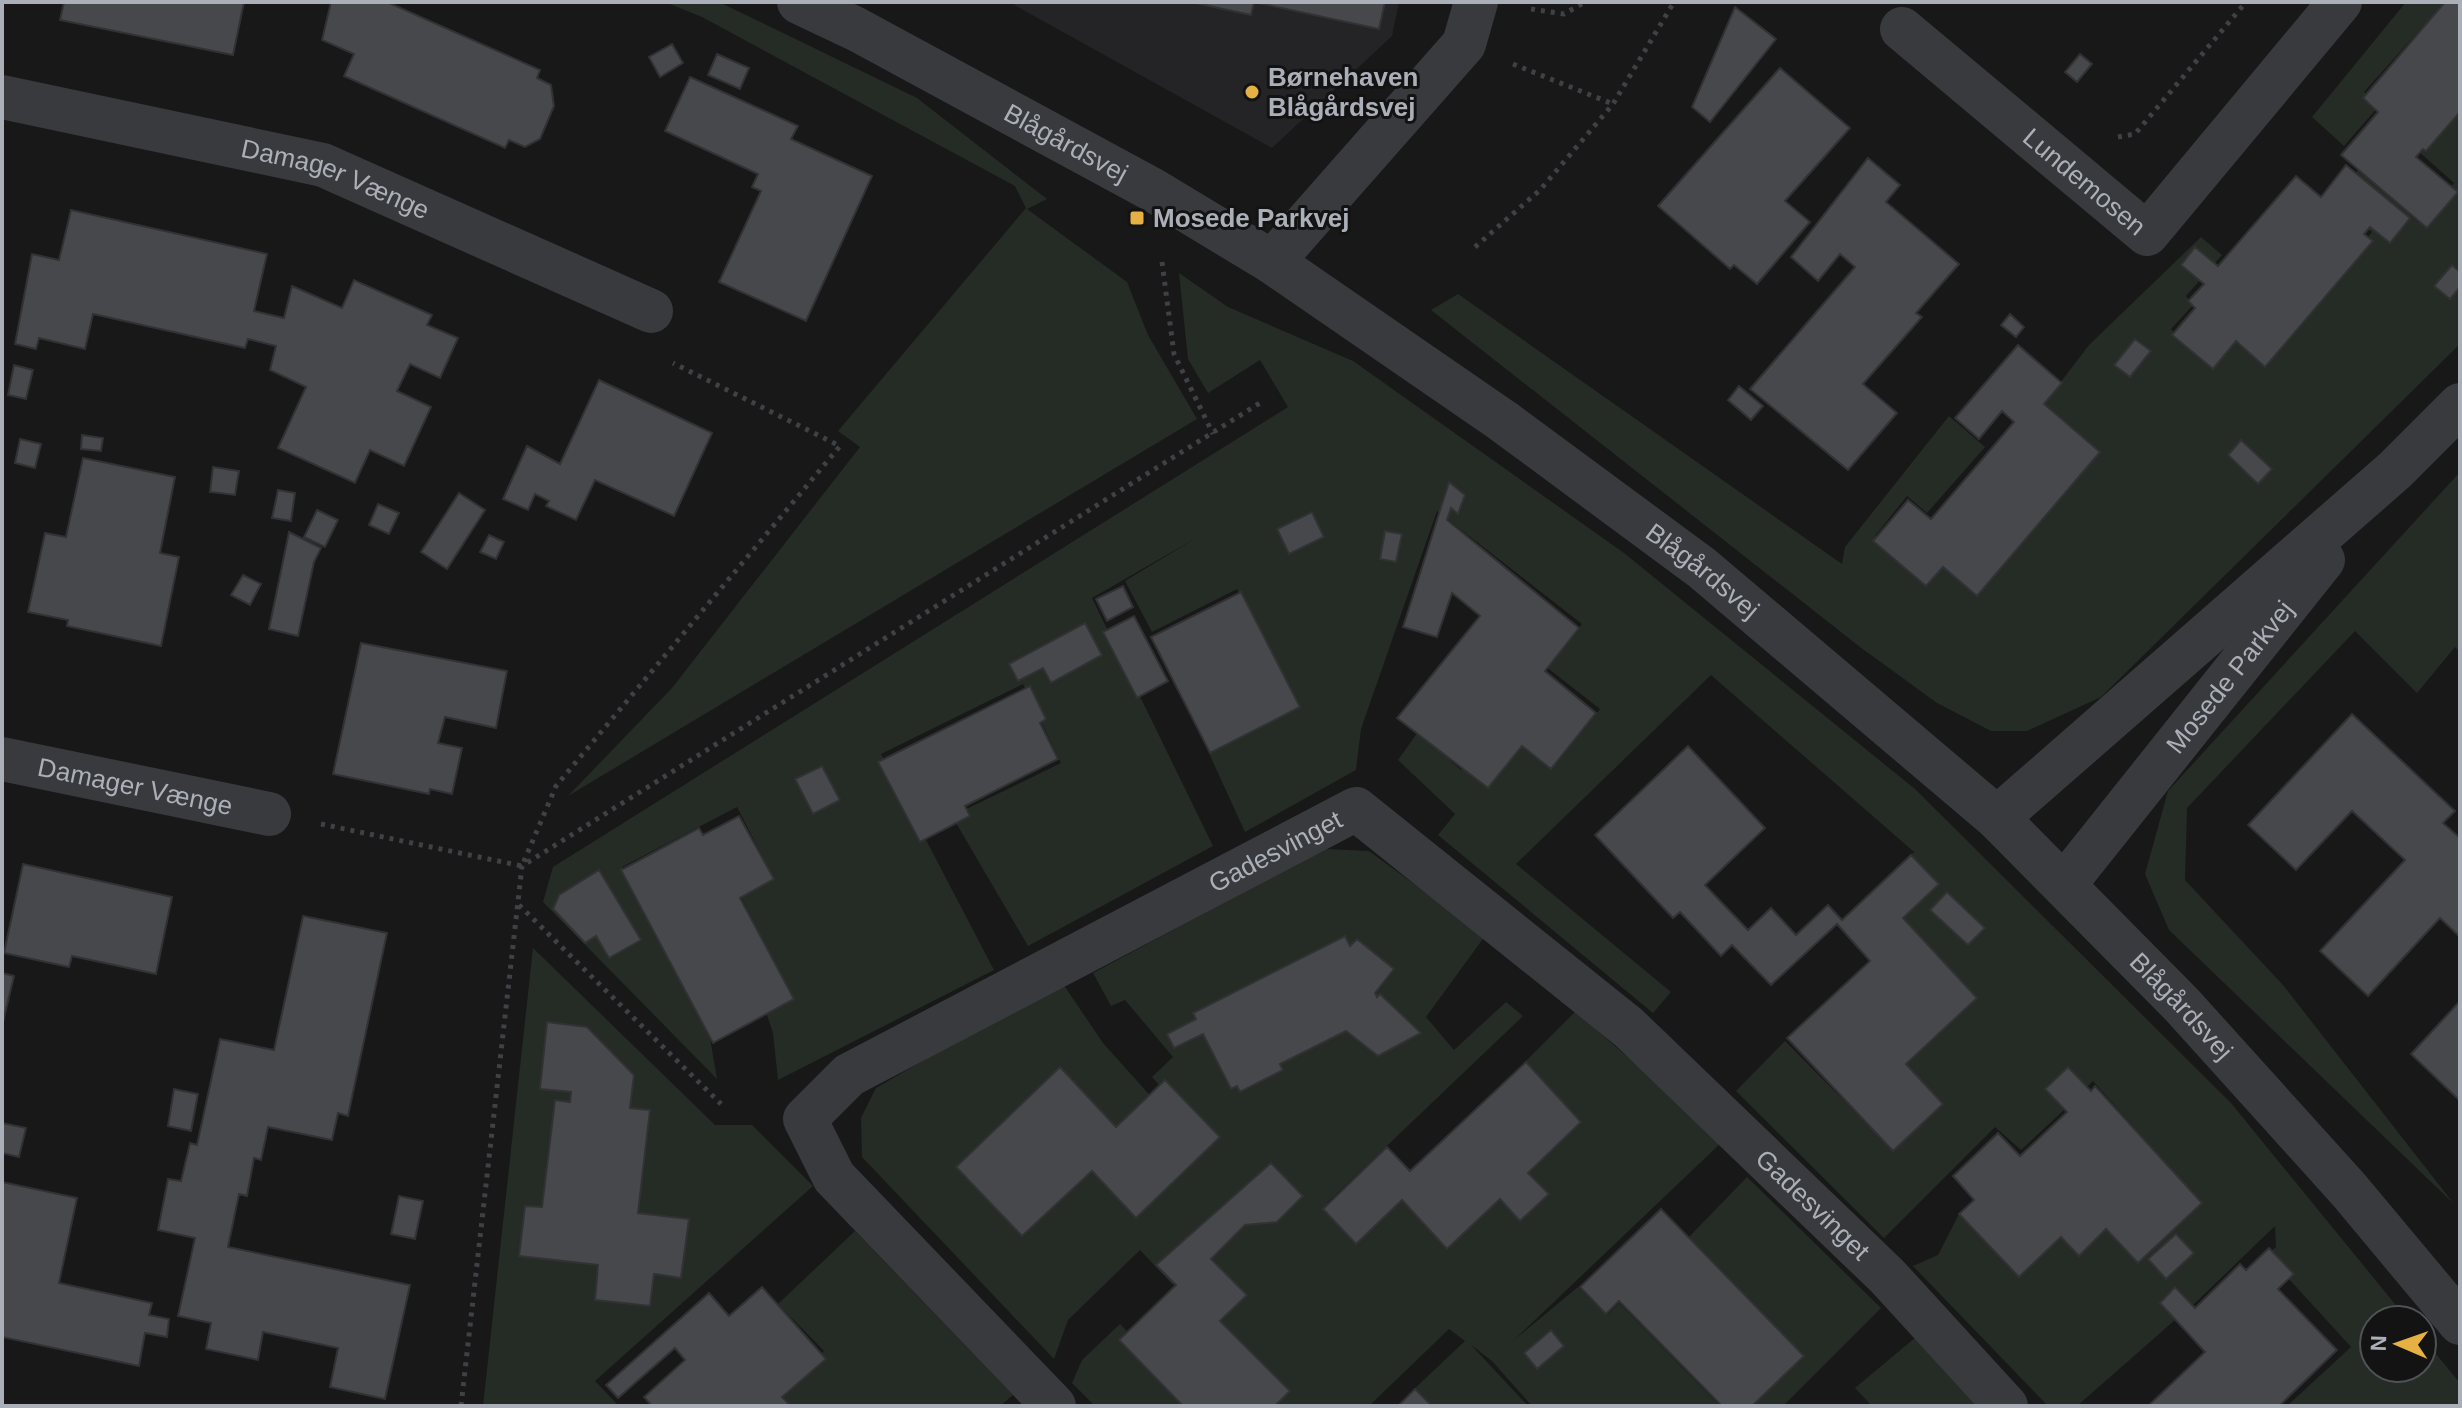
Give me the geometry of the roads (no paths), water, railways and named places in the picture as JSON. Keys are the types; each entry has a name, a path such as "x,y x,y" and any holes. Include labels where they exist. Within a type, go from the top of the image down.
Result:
{"street":[{"name":"Blågårdsvej","path":"799,2 856,29 1153,190 1272,262 1503,421 1702,568 1997,818 2234,1062 2349,1190 2460,1323"},
{"name":"Lundemosen","path":"1902,29 2147,234 2340,2"},
{"path":"1272,262 1497,4"},
{"name":"Damager Vænge","path":"2,97 323,165 651,311"},
{"name":"Mosede Parkvej","path":"1997,818 2395,470 2460,405"},
{"name":"Mosede Parkvej","path":"2064,885 2395,470"},
{"name":"Damager Vænge","path":"2,759 269,814"},
{"name":"Gadesvinget","path":"1054,1406 834,1177 805,1119 849,1075 1356,809 1628,1027 1887,1276 2006,1406"}],"place":[{"name":"Børnehaven Blågårdsvej","path":"1252,92"},
{"name":"Mosede Parkvej","path":"1137,218"}]}
